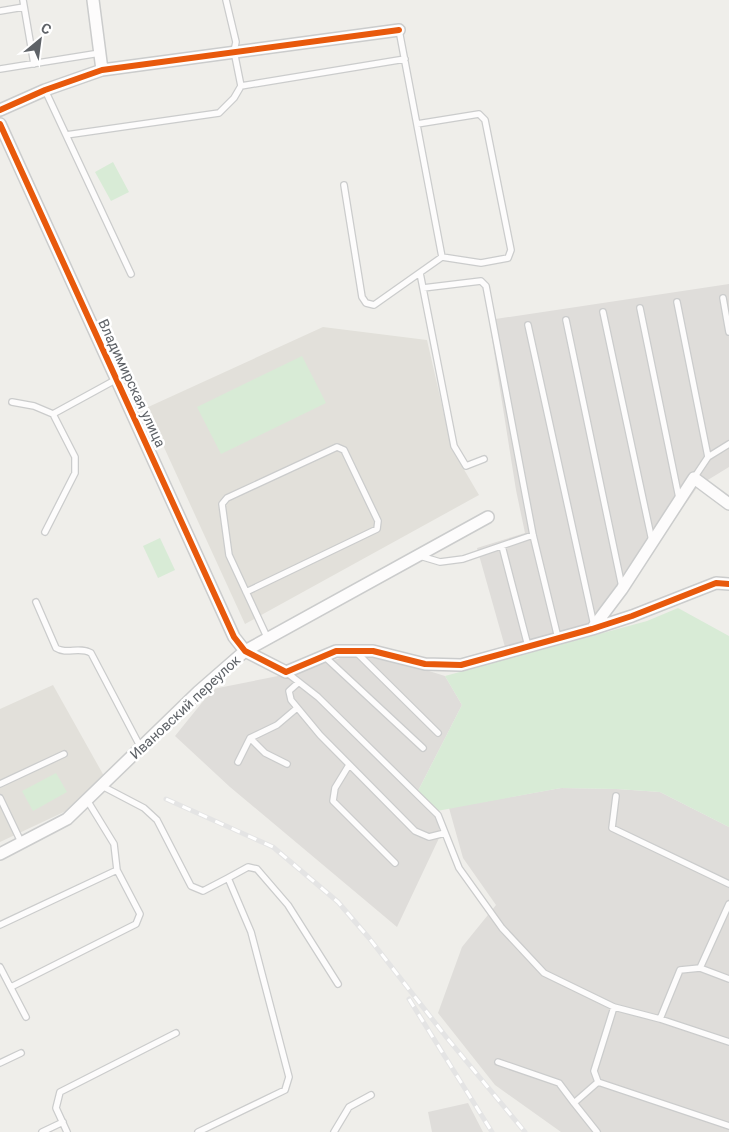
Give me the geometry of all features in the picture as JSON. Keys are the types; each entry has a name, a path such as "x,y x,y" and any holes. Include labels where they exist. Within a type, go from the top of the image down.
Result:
{"street":[{"path":"93,0 102,70"},
{"path":"0,110 45,90 102,70 399,30"},
{"name":"Владимирская улица","path":"0,124 234,637 245,651"},
{"path":"594,627 622,589 694,478 729,504"},
{"name":"Ивановский переулок","path":"0,854 67,819 198,692 245,651 267,637 420,556 488,517"},
{"path":"245,651 286,672 336,651 373,651 425,664 461,664 632,616 716,583 729,584"}],"lane":[{"path":"23,0 34,64"},
{"path":"66,135 219,113 234,98 241,86 234,52 236,42 226,0"},
{"path":"0,11 24,7"},
{"path":"399,30 442,257"},
{"path":"0,70 100,54"},
{"path":"241,86 405,59"},
{"path":"45,90 131,274"},
{"path":"344,185 362,297 366,303 374,305 442,257 481,264 508,258 511,250 485,120 479,114 417,124"},
{"path":"420,273 454,446 466,466 484,459"},
{"path":"423,288 481,281 486,286 533,536 558,638"},
{"path":"723,298 729,332"},
{"path":"677,302 708,457"},
{"path":"640,308 680,500"},
{"path":"603,312 652,543"},
{"path":"566,320 622,589"},
{"path":"528,325 594,627"},
{"path":"53,414 117,379"},
{"path":"12,402 34,406 53,414 75,457 74,473 45,532"},
{"path":"694,478 708,457 729,444"},
{"path":"246,592 377,529 378,521 344,450 337,447 227,498 222,504 229,555 246,592 267,637"},
{"path":"420,556 440,562 463,559 533,536"},
{"path":"502,546 528,646"},
{"path":"36,602 56,648 62,652 85,649 91,653 141,748"},
{"path":"354,651 438,733"},
{"path":"324,656 423,748"},
{"path":"286,672 318,697 438,815 459,868 502,928 544,974 614,1007 660,1019 729,1042"},
{"path":"299,682 289,691 291,700 320,735 415,832 429,837 445,834"},
{"path":"238,762 250,738 277,725 297,708"},
{"path":"250,738 265,753 287,764"},
{"path":"0,784 64,754"},
{"path":"349,765 335,788 333,802 395,863"},
{"path":"102,786 144,808 157,820 191,886 203,891 248,867 257,870 288,905 338,984"},
{"path":"616,796 612,828 729,884"},
{"path":"0,798 22,844"},
{"path":"11,987 136,924 140,914 117,870 114,844 87,800"},
{"path":"0,925 117,870"},
{"path":"198,1132 285,1090 288,1077 251,932 228,878"},
{"path":"700,968 729,904"},
{"path":"0,966 26,1017"},
{"path":"660,1019 680,970 700,968 729,979"},
{"path":"598,1082 594,1071 614,1007"},
{"path":"67,1132 56,1108 60,1092 176,1033"},
{"path":"0,1063 21,1053"},
{"path":"498,1062 559,1083 597,1132"},
{"path":"574,1103 598,1082"},
{"path":"598,1082 729,1126"},
{"path":"334,1132 349,1107 371,1095"},
{"path":"42,1132 63,1122"}],"shaded area":[{"path":"729,284 729,467 698,486 614,607 589,625 505,647 477,548 525,533 516,490 489,320"},
{"path":"323,327 427,340 452,449 479,495 245,624 146,408"},
{"path":"346,656 387,658 445,676 462,705 418,791 437,811 440,836 397,927 230,787 175,736 213,689 298,672"},
{"path":"53,685 104,776 66,811 0,842 0,709"},
{"path":"561,788 660,792 729,827 729,1132 561,1132 495,1085 438,1013 462,947 496,905 463,858 449,808"},
{"path":"468,1103 483,1132 432,1132 428,1112"}],"green space":[{"path":"113,162 129,192 111,201 95,172"},
{"path":"302,356 326,403 221,454 197,407"},
{"path":"160,538 175,570 158,578 143,546"},
{"path":"678,608 729,636 729,827 660,792 561,788 437,811 418,791 462,705 445,676 647,621"},
{"path":"56,773 67,792 33,811 22,791"}],"railway":[{"path":"166,799 273,847 338,902 525,1132"},
{"path":"409,999 492,1132"}],"cycle path":[{"path":"0,110 45,90 102,70 399,30"},
{"path":"0,124 234,637 245,651 286,672 336,651 373,651 425,664 461,665 592,629 632,616 716,583 729,584"}]}
